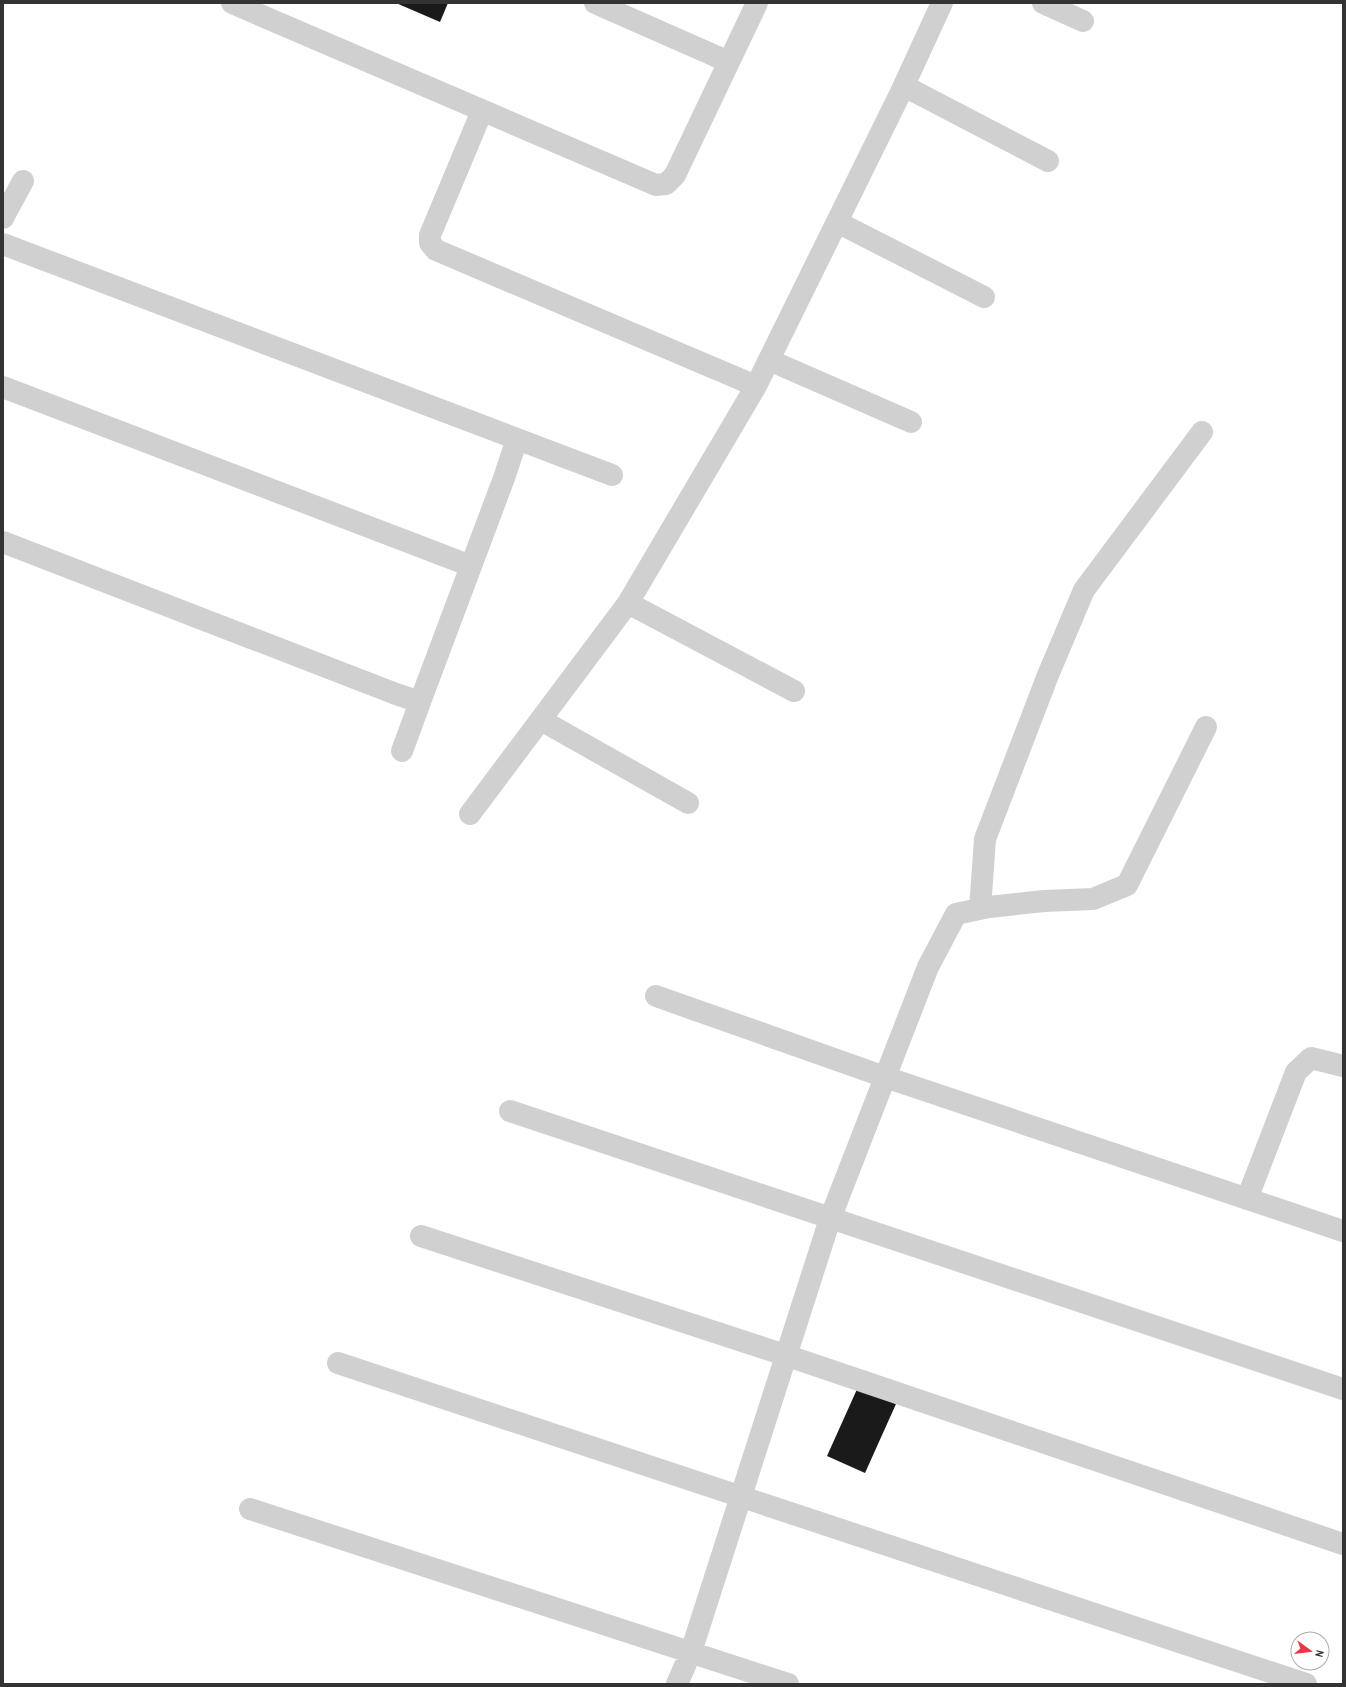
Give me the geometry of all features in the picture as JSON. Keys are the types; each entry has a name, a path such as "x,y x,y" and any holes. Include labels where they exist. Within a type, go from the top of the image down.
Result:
{"street":[{"path":"232,3 656,185 666,184 675,175 757,3"},
{"path":"595,3 729,62"},
{"path":"470,814 628,603 756,386 904,86 942,3"},
{"path":"1043,3 1083,21"},
{"path":"904,86 1048,161"},
{"path":"482,111 430,235 430,243 436,250 756,386"},
{"path":"3,218 23,181"},
{"path":"837,222 984,297"},
{"path":"3,244 612,475"},
{"path":"769,360 911,422"},
{"path":"3,387 471,566"},
{"path":"980,909 985,839 1048,675 1084,590 1202,432"},
{"path":"402,751 517,439"},
{"path":"3,542 420,702"},
{"path":"628,603 794,691"},
{"path":"541,720 688,803"},
{"path":"677,1684 691,1652 785,1355 830,1219 928,967 956,914 980,909 1044,901 1093,899 1127,885 1206,727"},
{"path":"656,996 885,1077 1343,1231"},
{"path":"1247,1199 1296,1072 1311,1058 1343,1066"},
{"path":"510,1111 1343,1389"},
{"path":"421,1236 785,1355 1343,1544"},
{"path":"338,1363 1306,1684"},
{"path":"250,1508 788,1684"}],"building":[{"path":"396,3 448,3 440,22"},
{"path":"858,1387 896,1404 865,1473 827,1456"}]}
